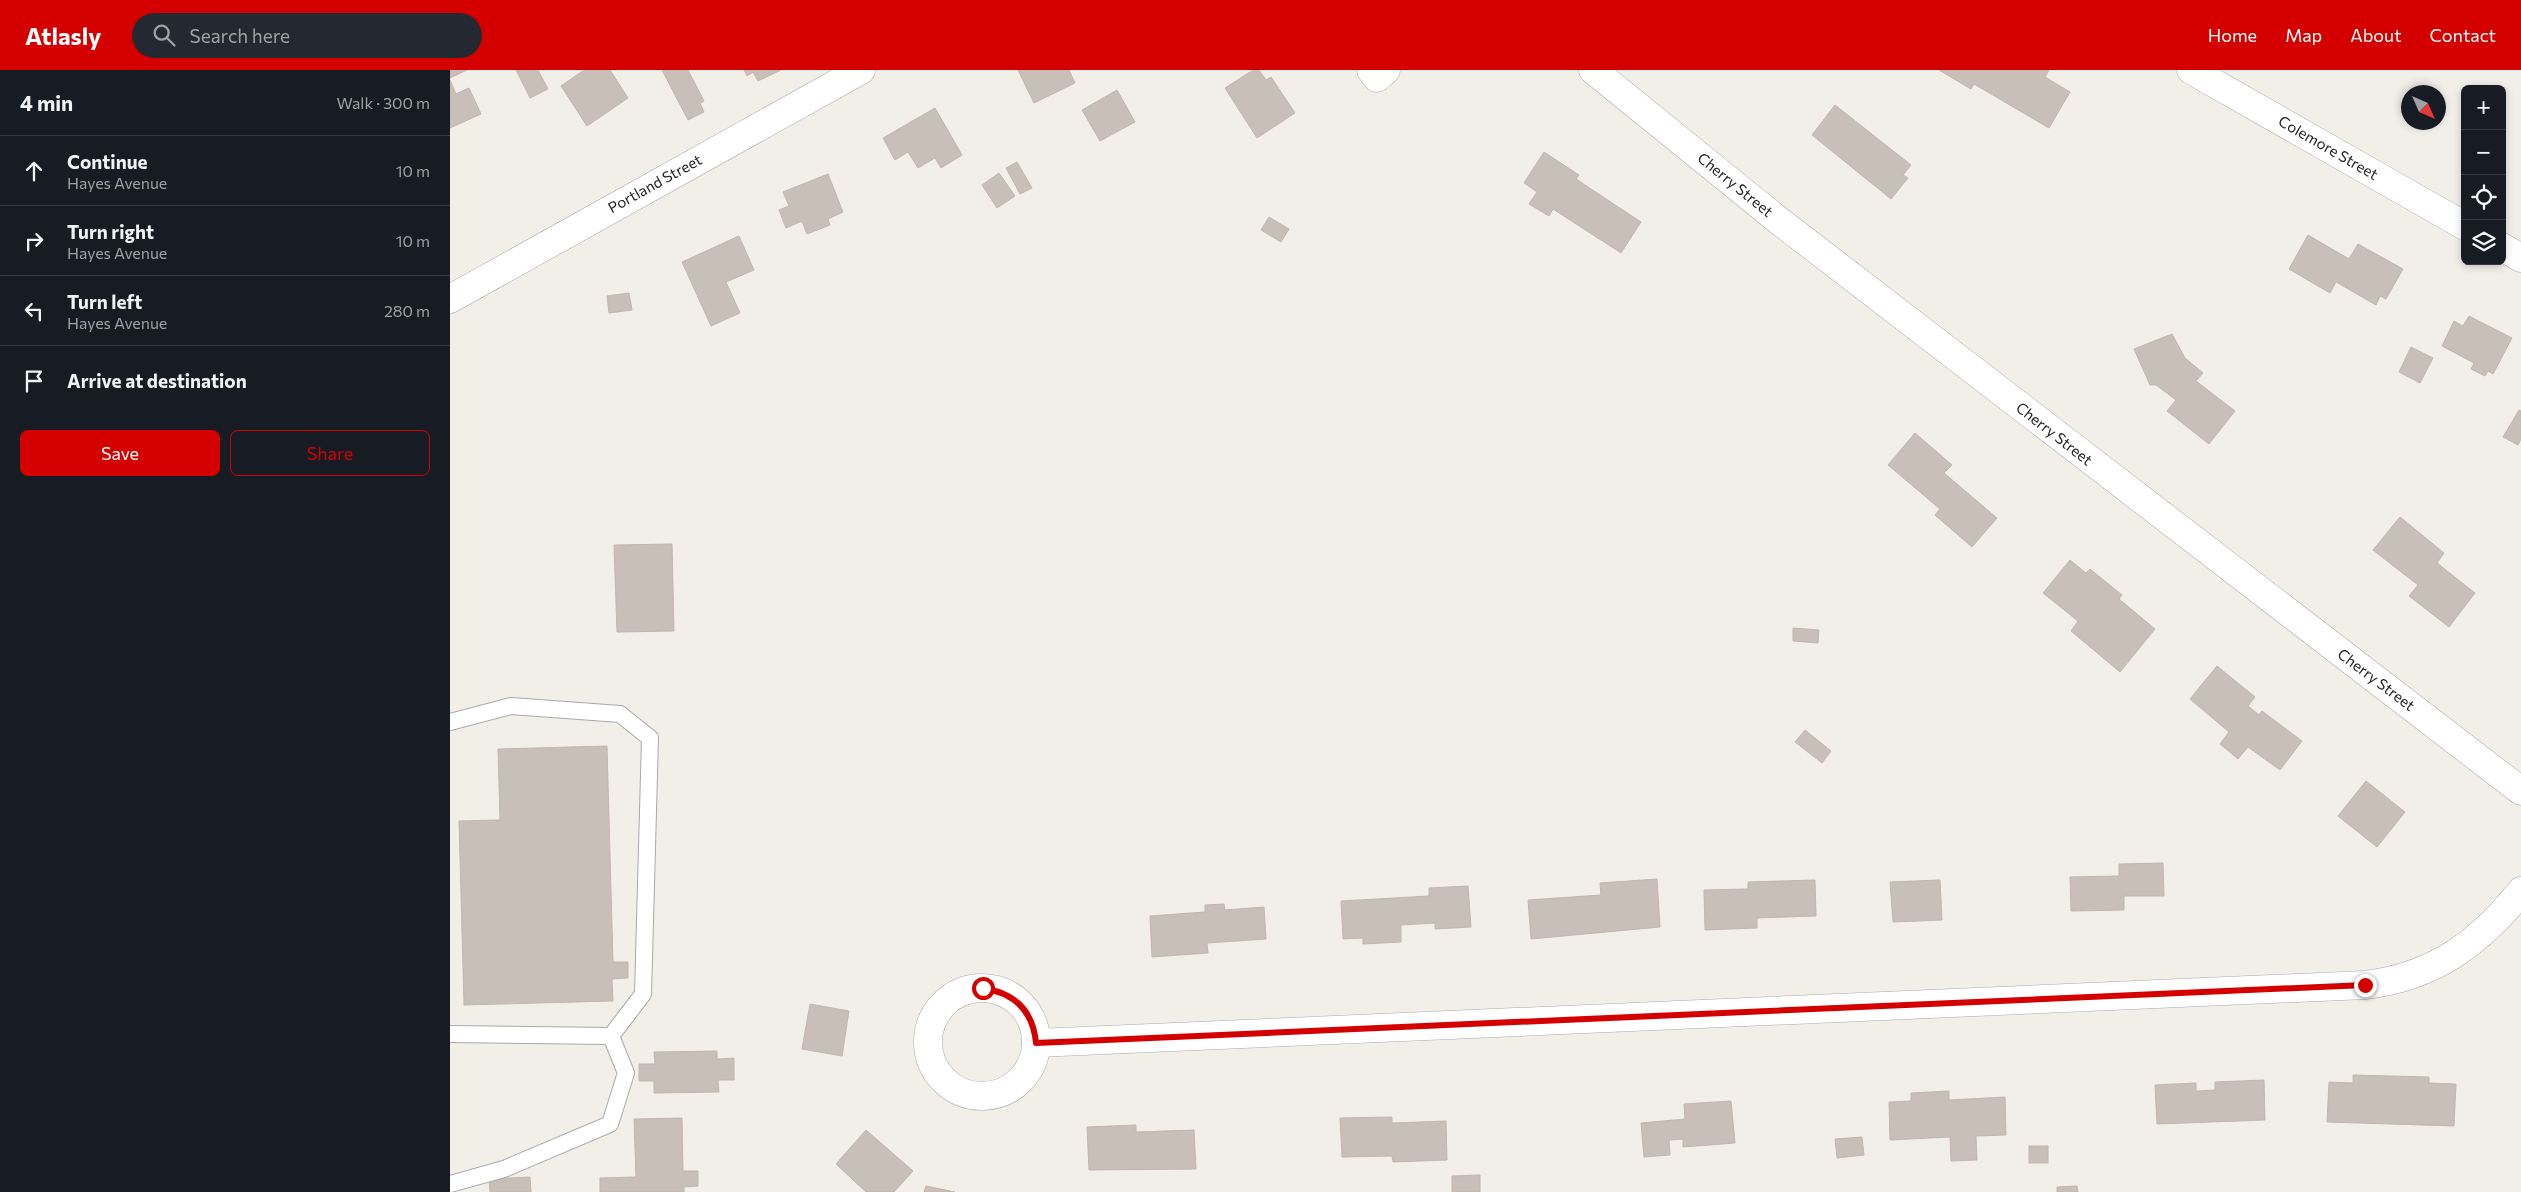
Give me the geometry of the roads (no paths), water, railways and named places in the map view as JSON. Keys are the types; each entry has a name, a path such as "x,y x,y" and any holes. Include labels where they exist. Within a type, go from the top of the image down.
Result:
{"street":[{"name":"Portland Street","path":"450,299 861,70"},
{"path":"1371,70 1377,78 1386,70"},
{"name":"Cherry Street","path":"1593,70 1778,220 2521,791"},
{"name":"Colemore Street","path":"2190,70 2461,224"},
{"path":"2506,249 2521,258"},
{"path":"1036,1043 2365,985 2407,978 2464,949 2495,921 2521,891"}],"lane":[{"path":"450,722 511,706 620,714 650,738 643,994 612,1036"},
{"path":"450,1034 612,1036"},
{"path":"450,1184 504,1169 610,1124 626,1073 612,1036"}]}
